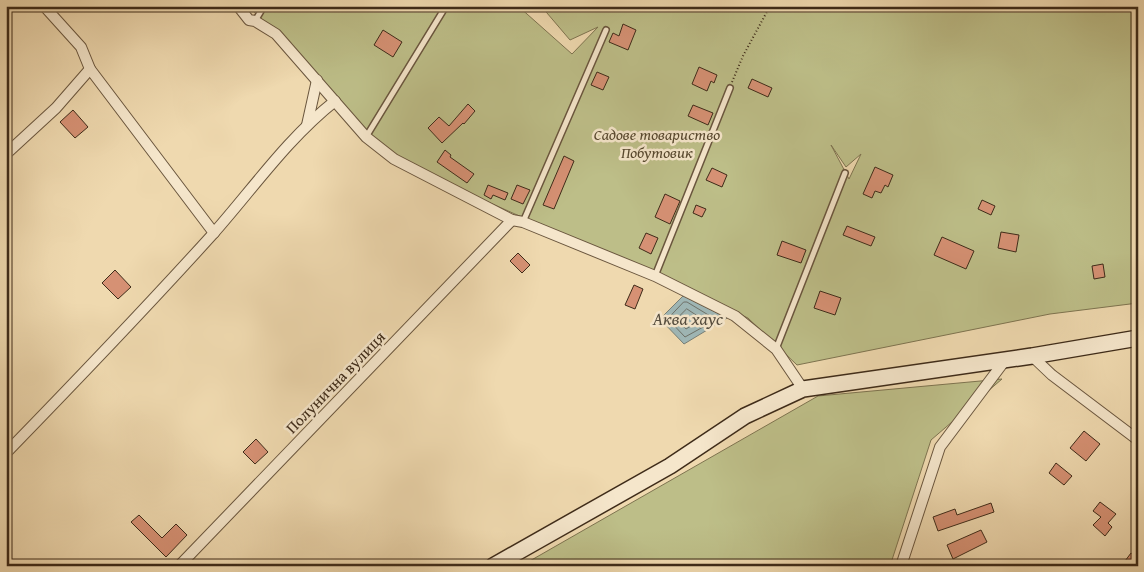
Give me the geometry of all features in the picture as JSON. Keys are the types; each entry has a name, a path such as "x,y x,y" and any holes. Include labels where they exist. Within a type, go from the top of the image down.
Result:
{"main road":[{"path":"492,566 670,466 745,416 803,389 1032,356 1138,338"}],"street":[{"path":"44,6 81,48 90,68 214,232"},
{"path":"238,6 249,20 255,21 276,34 366,137 394,158 518,221 655,276 735,316 776,349 803,389"},
{"path":"6,154 56,108 90,68"},
{"path":"306,126 317,80"},
{"path":"6,453 128,327 306,126 335,101"},
{"name":"Полунична вулиця","path":"179,566 518,221"},
{"path":"1032,356 1052,375 1138,440"},
{"path":"901,566 940,447 1006,359"}],"lane":[{"path":"255,21 264,6"},
{"path":"366,137 446,6"},
{"path":"518,221 606,30"},
{"path":"655,276 730,88"},
{"path":"776,349 845,173"}],"path":[{"path":"730,88 743,56 770,6"}],"green space":[{"name":"Садове товариство Побутовик","path":"248,6 518,6 572,54 598,27 570,40 541,6 1138,6 1138,303 1050,314 797,365 748,318 432,177 380,145 305,62","holes":["831,145 846,167 861,154 849,179"]},
{"path":"1002,379 931,440 890,566 521,566 818,396"}],"water":[{"name":"Аква хаус","path":"684,295 727,318 684,344 660,319"}],"building":[{"path":"623,24 636,30 628,50 609,42 613,33 619,36"},
{"path":"383,30 402,42 393,57 374,45"},
{"path":"699,67 717,75 714,83 711,81 707,91 692,84"},
{"path":"597,72 609,77 603,90 591,85"},
{"path":"752,79 772,88 768,97 748,88"},
{"path":"468,104 475,111 464,124 442,143 428,128 439,117 449,126"},
{"path":"693,105 713,113 708,125 688,116"},
{"path":"73,110 88,127 75,138 60,122"},
{"path":"445,150 451,155 450,157 474,174 467,183 437,162"},
{"path":"564,156 574,161 554,209 543,205"},
{"path":"875,167 893,175 888,187 885,185 881,193 875,191 872,198 863,194"},
{"path":"712,168 727,175 722,187 706,180"},
{"path":"488,185 508,193 505,200 493,195 491,199 484,195"},
{"path":"517,185 530,190 523,204 511,199"},
{"path":"665,194 680,201 670,224 655,217"},
{"path":"982,200 995,206 991,215 978,209"},
{"path":"696,205 706,209 702,217 693,213"},
{"path":"847,226 875,237 871,246 843,235"},
{"path":"1001,232 1019,235 1016,252 998,248"},
{"path":"646,233 658,238 651,254 639,248"},
{"path":"942,237 974,251 966,269 934,255"},
{"path":"782,241 806,250 801,263 777,255"},
{"path":"518,253 530,265 522,273 510,261"},
{"path":"1103,264 1105,277 1094,279 1092,266"},
{"path":"115,270 131,287 118,299 102,283"},
{"path":"634,285 643,289 635,309 625,305"},
{"path":"820,291 841,298 835,315 814,308"},
{"path":"1084,431 1100,444 1086,461 1070,448"},
{"path":"256,439 268,452 255,464 243,452"},
{"path":"1056,463 1072,476 1064,485 1049,473"},
{"path":"1100,502 1116,514 1108,523 1112,527 1105,536 1093,525 1101,517 1093,511"},
{"path":"991,503 994,512 938,531 933,517 955,509 957,515"},
{"path":"139,515 162,538 176,524 187,535 166,557 131,522"},
{"path":"981,530 987,542 953,559 947,545"},
{"path":"1131,553 1138,558 1138,566 1132,566 1125,561"}]}
